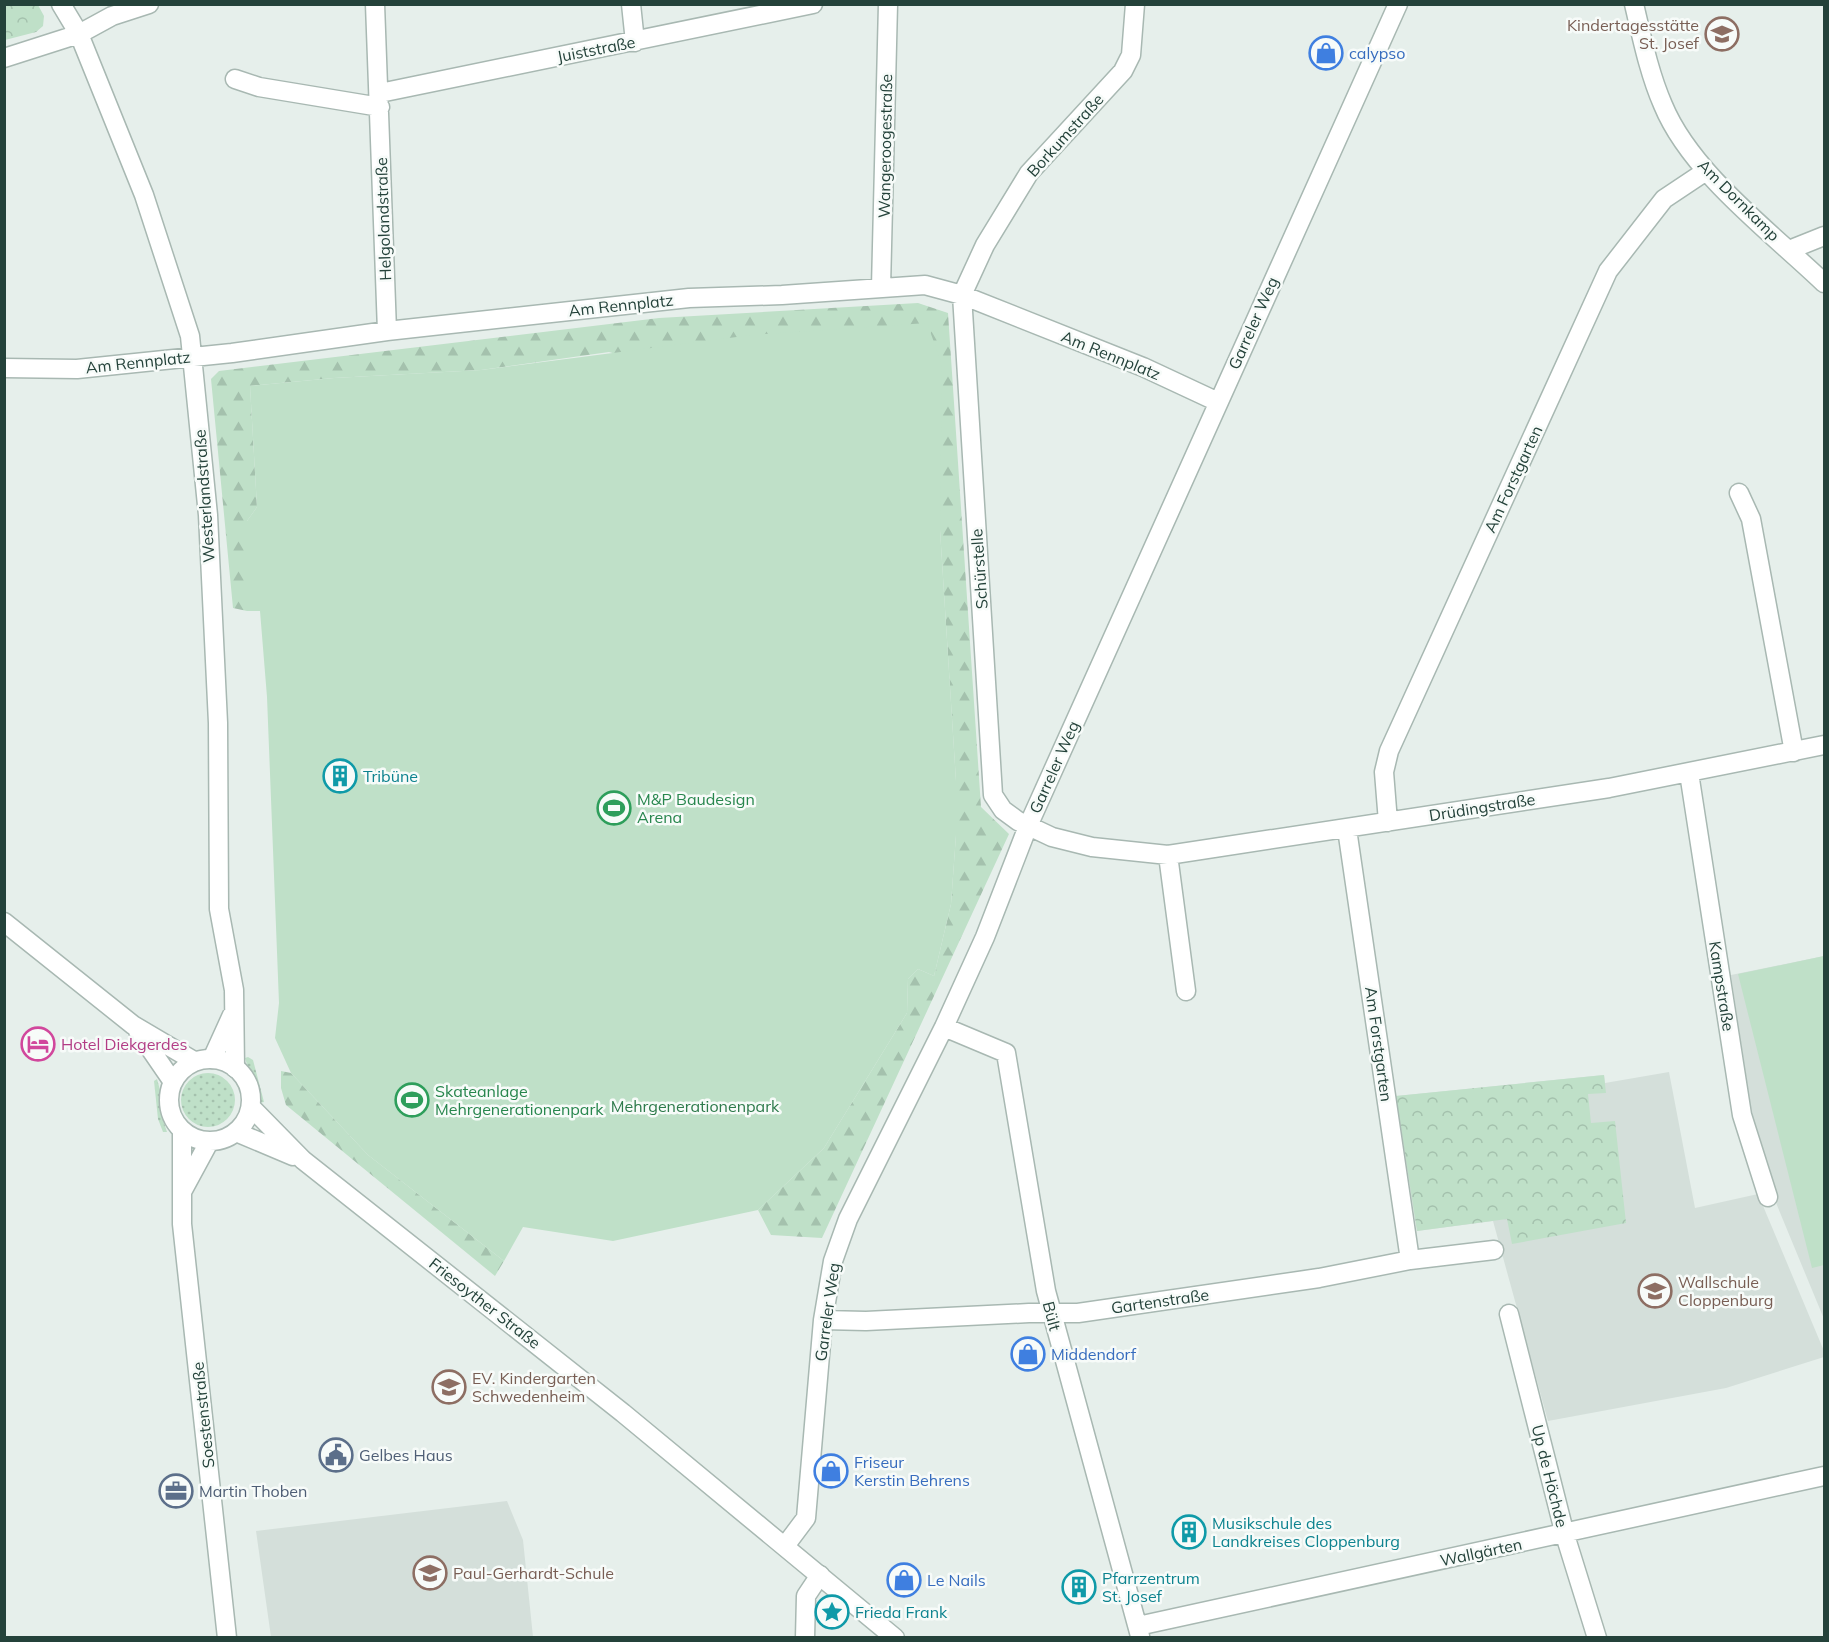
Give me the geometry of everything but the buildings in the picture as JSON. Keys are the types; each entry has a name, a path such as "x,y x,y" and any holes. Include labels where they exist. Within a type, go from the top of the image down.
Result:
{"street":[{"name":"Westerlandstraße","path":"61,4 79,34 144,195 190,336 208,515 218,723 219,909 234,990 235,1068"},
{"path":"4,58 79,34 112,16 149,4"},
{"name":"Helgolandstraße","path":"375,4 387,331"},
{"path":"631,4 635,42"},
{"name":"Juiststraße","path":"380,100 813,4"},
{"name":"Wangeroogestraße","path":"881,287 888,4"},
{"name":"Borkumstraße","path":"962,295 985,245 1029,173 1123,71 1131,55 1135,4"},
{"name":"Garreler Weg","path":"785,1546 806,1518 823,1320 832,1261 848,1219 944,1027 986,937 1028,826 1398,4"},
{"name":"Am Dornkamp","path":"1634,4 1651,74 1664,107 1685,144 1706,171 1824,283"},
{"path":"235,79 259,87 380,100"},
{"name":"Am Forstgarten","path":"1388,822 1384,772 1389,751 1608,271 1664,199 1706,171"},
{"path":"1790,250 1824,236"},
{"name":"Am Rennplatz","path":"4,368 77,369 192,357 387,331 689,298 782,295 925,285 962,295 1143,367 1218,402"},
{"name":"Schürstelle","path":"962,295 993,795 1004,810 1028,826"},
{"path":"1739,493 1751,519 1794,752"},
{"name":"Drüdingstraße","path":"1028,826 1052,837 1092,847 1168,855 1347,829 1689,772 1824,745"},
{"name":"Kampstraße","path":"1689,772 1742,1115 1768,1197"},
{"name":"Am Forstgarten","path":"1347,829 1410,1260"},
{"path":"1168,855 1186,992"},
{"path":"4,922 133,1025 203,1060 235,1068 244,1078 250,1090 251,1107 236,1132 209,1142 198,1140 182,1132 172,1118 169,1106 173,1082 179,1072 203,1060"},
{"name":"Westerlandstraße","path":"203,1060 234,1010"},
{"path":"133,1025 173,1082"},
{"name":"Bült","path":"944,1027 1006,1053 1051,1314 1139,1632"},
{"name":"Friesoyther Straße","path":"251,1107 303,1160 569,1369 895,1638"},
{"name":"Soestenstraße","path":"182,1132 184,1242 227,1638"},
{"name":"Friesoyther Straße","path":"236,1132 303,1160"},
{"path":"182,1192 209,1142"},
{"name":"Gartenstraße","path":"823,1320 866,1321 1078,1313 1319,1278 1410,1260 1494,1250"},
{"name":"Up de Höchde","path":"1509,1314 1565,1534 1597,1638"},
{"name":"Wallgärten","path":"1139,1632 1824,1476"},
{"path":"805,1638 806,1596 820,1575"}],"shaded area":[{"path":"1824,956 1824,1319 1774,1198 1751,1109 1731,975"},
{"name":"Wallschule Cloppenburg","path":"1669,1072 1695,1208 1758,1194 1824,1351 1824,1357 1726,1388 1548,1421 1493,1221 1417,1231 1396,1096 1604,1075 1605,1083"},
{"path":"507,1501 523,1540 533,1637 271,1637 256,1531"}],"green space":[{"path":"4,5 38,5 44,16 43,26 36,32 5,40"},
{"path":"918,303 948,313 981,807 1009,834 822,1238 771,1235 758,1210 824,1148 907,1013 908,979 918,969 934,976 951,904 956,835 956,781 940,530 940,448 609,352 481,370 334,378 250,386 257,507 247,521 247,611 233,608 211,379 219,371 659,318"},
{"name":"M&P Baudesign Arena","path":"927,323 942,364 940,530 956,781 956,835 951,904 934,976 918,969 908,979 907,1013 824,1148 758,1210 613,1241 523,1227 504,1261 368,1155 291,1073 275,1038 279,1003 267,697 260,611 247,611 247,521 257,507 250,386 334,378 481,370 752,335"},
{"path":"1824,956 1824,1265 1812,1268 1738,974"},
{"path":"245,1058 253,1060 264,1102 259,1103"},
{"path":"281,1071 291,1073 368,1155 504,1261 495,1276 286,1105 281,1088"},
{"path":"203,1073 213,1073 223,1077 231,1085 235,1100 231,1115 223,1123 213,1127 203,1127 193,1123 185,1115 181,1105 181,1095 185,1085 193,1077"},
{"path":"1604,1075 1606,1093 1588,1094 1591,1123 1615,1121 1626,1223 1512,1244 1507,1219 1417,1231 1396,1096"},
{"path":"157,1079 161,1114 167,1132 163,1132 158,1119 154,1081"}],"place":[{"name":"Kindertagesstätte St. Josef","path":"1722,34"},
{"name":"calypso","path":"1326,53"},
{"name":"Tribüne","path":"340,776"},
{"name":"M&P Baudesign Arena","path":"614,808"},
{"name":"Hotel Diekgerdes","path":"38,1044"},
{"name":"Skateanlage Mehrgenerationenpark","path":"412,1100"},
{"name":"Wallschule Cloppenburg","path":"1655,1291"},
{"name":"Middendorf","path":"1028,1354"},
{"name":"EV. Kindergarten Schwedenheim","path":"449,1387"},
{"name":"Gelbes Haus","path":"336,1455"},
{"name":"Friseur Kerstin Behrens","path":"831,1471"},
{"name":"Martin Thoben","path":"176,1491"},
{"name":"Musikschule des Landkreises Cloppenburg","path":"1189,1532"},
{"name":"Paul-Gerhardt-Schule","path":"430,1573"},
{"name":"Le Nails","path":"904,1580"},
{"name":"Pfarrzentrum St. Josef","path":"1079,1587"},
{"name":"Frieda Frank","path":"832,1612"}],"park label":[{"name":"Mehrgenerationenpark","path":"695,1106"}]}
